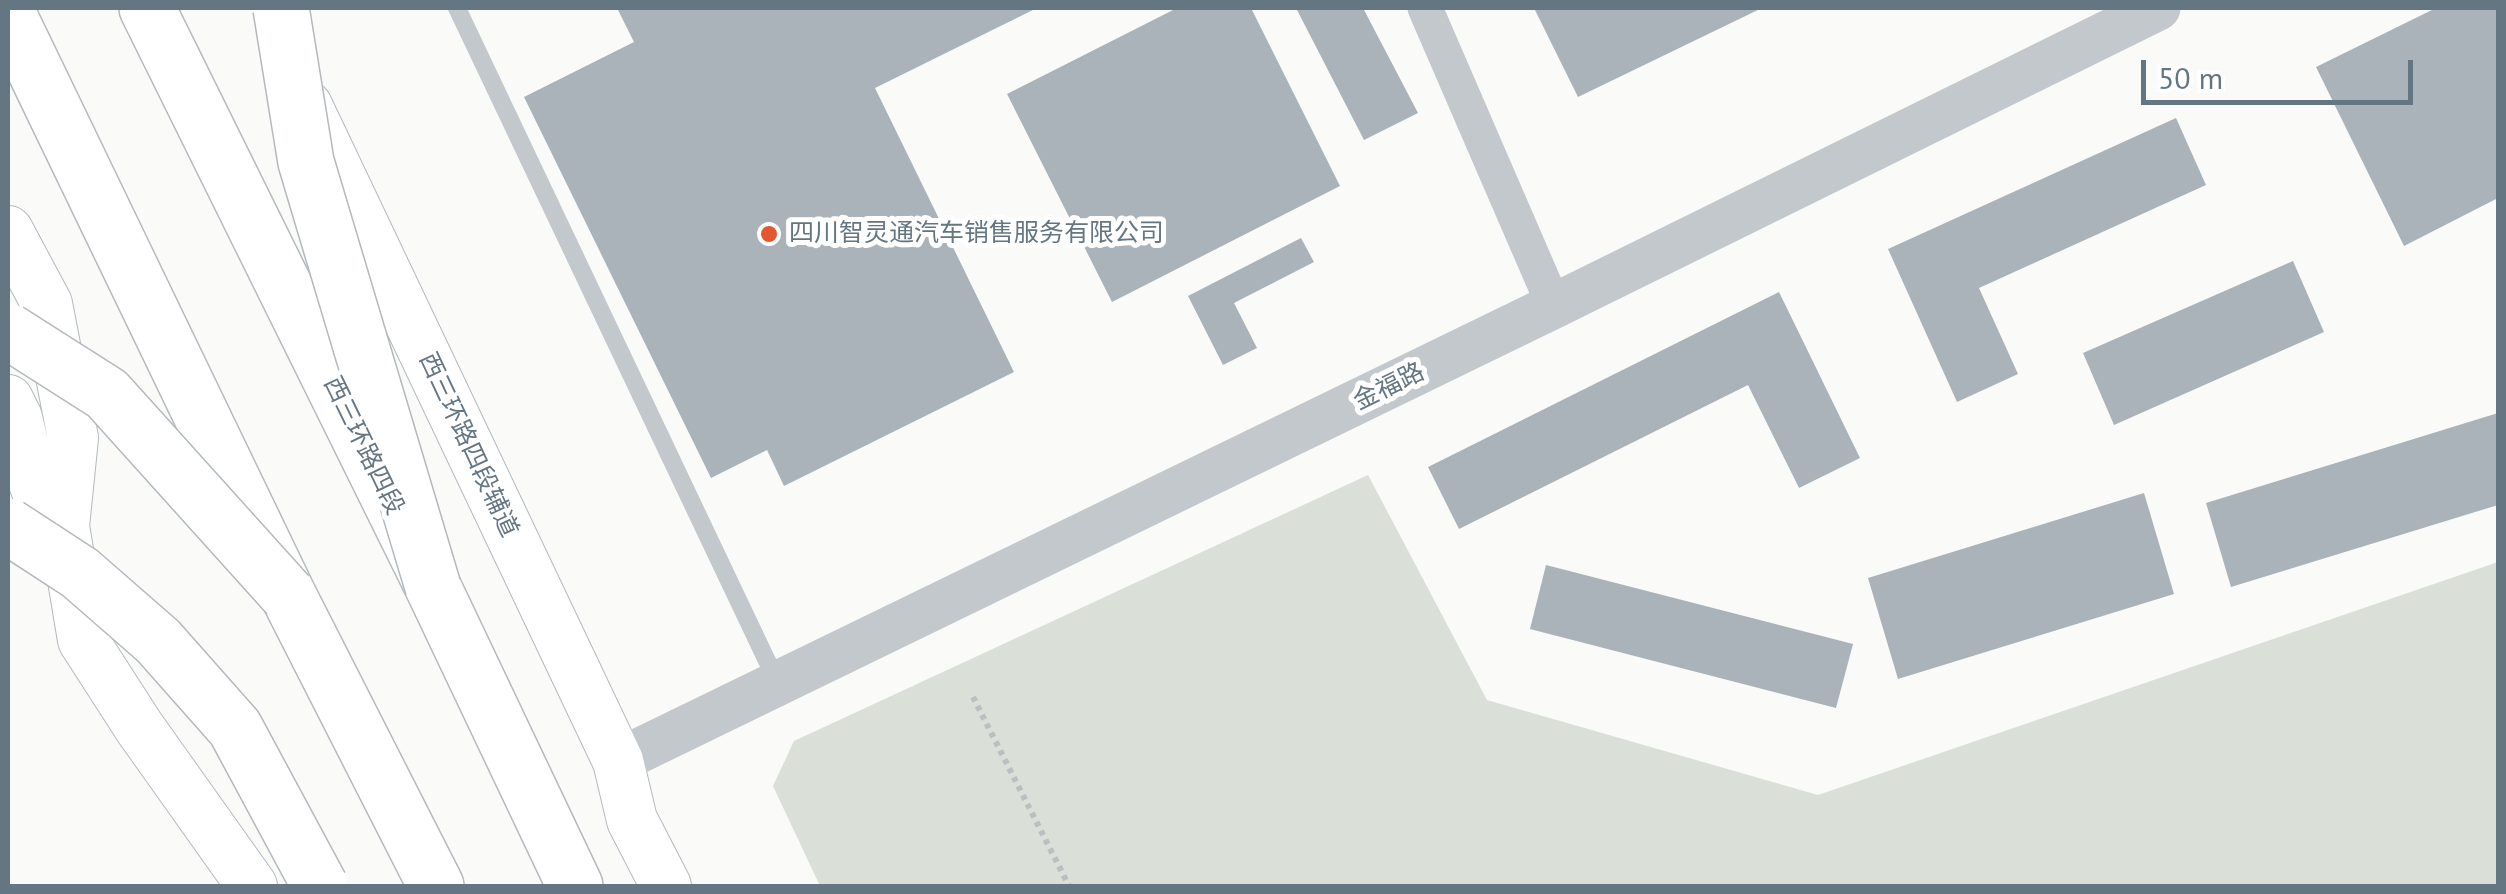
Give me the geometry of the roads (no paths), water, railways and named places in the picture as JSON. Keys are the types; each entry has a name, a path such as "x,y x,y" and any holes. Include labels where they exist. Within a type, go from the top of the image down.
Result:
{"highway":[{"name":"西三环路四段","path":"147,8 564,864"},
{"path":"281,8 306,162 432,588"},
{"path":"8,14 288,594 436,886"},
{"path":"8,332 107,394 288,594"},
{"path":"8,526 80,573 158,641 235,728 320,886"}],"main road":[{"name":"西三环路四段辅道","path":"261,8 618,762 632,820 666,886"},
{"path":"8,231 47,304 73,438 64,526 84,640 139,727 252,886"},
{"path":"8,400 77,601"}],"street":[{"path":"1425,8 1554,306"},
{"name":"金福路","path":"618,762 2158,8"}],"lane":[{"path":"457,8 778,684"}],"place":[{"name":"四川智灵通汽车销售服务有限公司","path":"769,234"}]}
